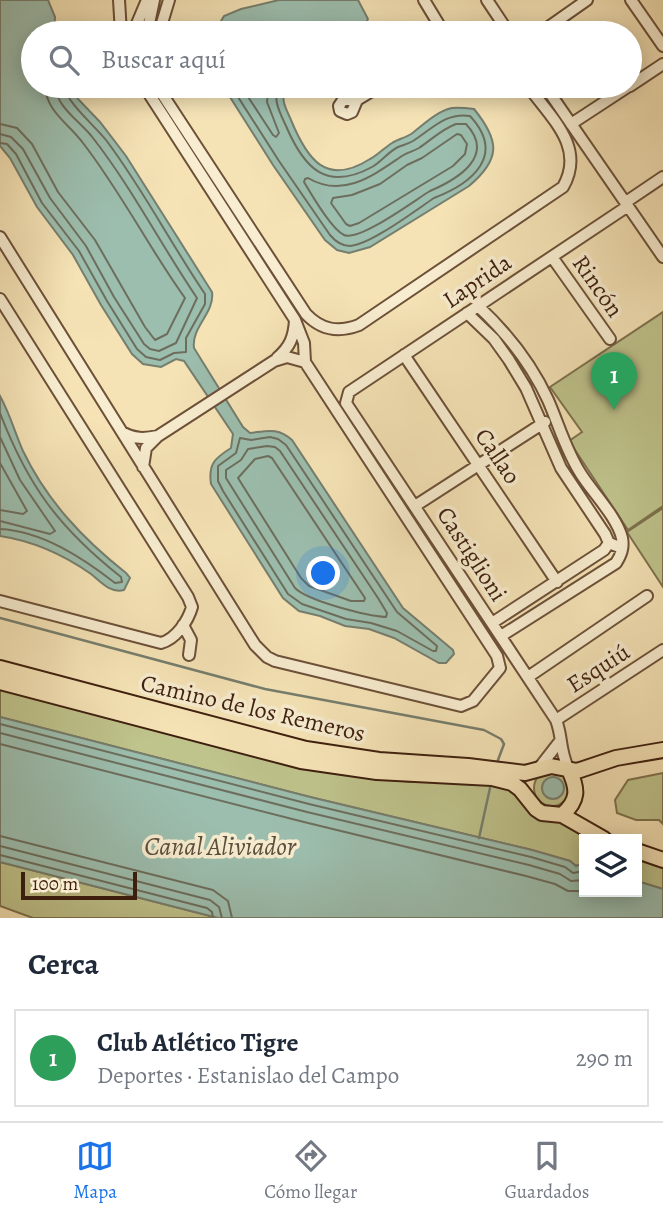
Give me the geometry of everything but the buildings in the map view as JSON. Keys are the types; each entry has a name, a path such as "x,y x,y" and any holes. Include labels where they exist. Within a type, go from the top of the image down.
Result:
{"main road":[{"name":"Camino de los Remeros","path":"0,668 306,749 379,760 525,773 551,766 578,771 615,758 663,750"},
{"name":"Camino de los Remeros","path":"0,682 301,761 377,772 492,778 512,783 542,813 562,815 595,834"},
{"path":"531,803 527,789 539,768"},
{"path":"562,815 570,808 576,796 575,783 569,771"},
{"path":"642,853 663,860"}],"street":[{"path":"119,0 120,21"},
{"path":"138,21 147,0"},
{"path":"149,21 153,0"},
{"path":"163,21 169,0"},
{"path":"424,0 437,21"},
{"path":"487,0 501,21"},
{"path":"557,21 587,0"},
{"path":"631,0 663,46"},
{"path":"431,21 432,13"},
{"path":"642,78 663,64"},
{"path":"0,237 255,645 267,657 461,706 467,706 473,701 500,668 500,662 305,362 304,343 295,320 152,98"},
{"path":"165,98 306,314 322,327 338,330 359,326 564,187 570,172 571,148 536,98"},
{"path":"553,98 663,257"},
{"path":"571,124 611,98"},
{"name":"Laprida","path":"349,391 552,257 663,177"},
{"name":"Rincón","path":"552,257 610,339"},
{"path":"0,299 188,597 191,611 170,639 161,643 0,601"},
{"path":"478,306 519,348 540,383 580,473 621,534 622,548 616,563 501,636"},
{"path":"467,313 494,339 509,360 526,388 561,468 609,543 622,548"},
{"path":"0,326 11,319"},
{"path":"143,467 146,448 158,436 274,361 289,346 295,320"},
{"name":"Callao","path":"404,355 557,582"},
{"path":"274,361 286,357 305,362"},
{"name":"Castiglioni","path":"349,391 346,403 556,720 561,752 569,771"},
{"path":"415,506 541,423 555,419"},
{"path":"121,432 131,437 158,436"},
{"path":"492,623 604,550 609,543"},
{"path":"528,677 647,596"},
{"path":"183,625 191,639 188,655"},
{"name":"Esquiú","path":"556,720 663,650"},
{"path":"539,768 560,741"}],"green space":[{"path":"663,312 663,506 628,530 569,441 582,432 550,387"},
{"path":"663,508 663,587 627,532"},
{"path":"0,688 371,778 411,782 463,779 500,783 587,834 579,834 579,865 576,866 570,861 532,850 310,797 0,717"},
{"path":"552,770 565,775 570,788 565,801 552,806 539,801 534,788 539,775"},
{"path":"663,773 663,824 659,820 636,820 617,813 615,800 628,780"},
{"path":"642,857 663,865 663,889 642,883"},
{"path":"0,862 218,918 33,918 0,906"}],"water":[{"path":"0,0 48,0 55,21 21,21 21,98 77,98 126,156 212,292 210,307 196,333 194,348 243,427 250,433 277,432 292,440 403,608 453,650 454,654 446,663 439,663 394,638 369,629 345,626 299,611 283,598 211,484 212,466 231,448 233,434 184,361 176,359 161,367 143,364 132,354 73,255 37,207 10,158 0,146"},
{"path":"279,0 358,0 368,19 221,21 224,16"},
{"path":"231,98 284,98 297,134 311,157 330,169 355,167 411,134 436,115 455,108 474,109 489,131 493,149 487,167 469,186 370,247 349,253 337,250 325,240"},
{"path":"0,396 23,451 43,486 81,533 130,578 124,590 110,589 81,567 48,550 0,536"},
{"name":"Canal Aliviador","path":"0,717 570,861 576,866 579,865 579,897 642,897 642,883 663,889 663,918 218,918 0,862"},
{"path":"553,777 561,780 564,788 561,796 553,799 545,796 542,788 545,780"}],"waterway":[{"path":"0,618 265,689 484,730 501,739 504,744 498,760"},
{"path":"479,838 490,788"}],"place":[{"name":"Club Atlético Tigre","path":"614,410"}]}
